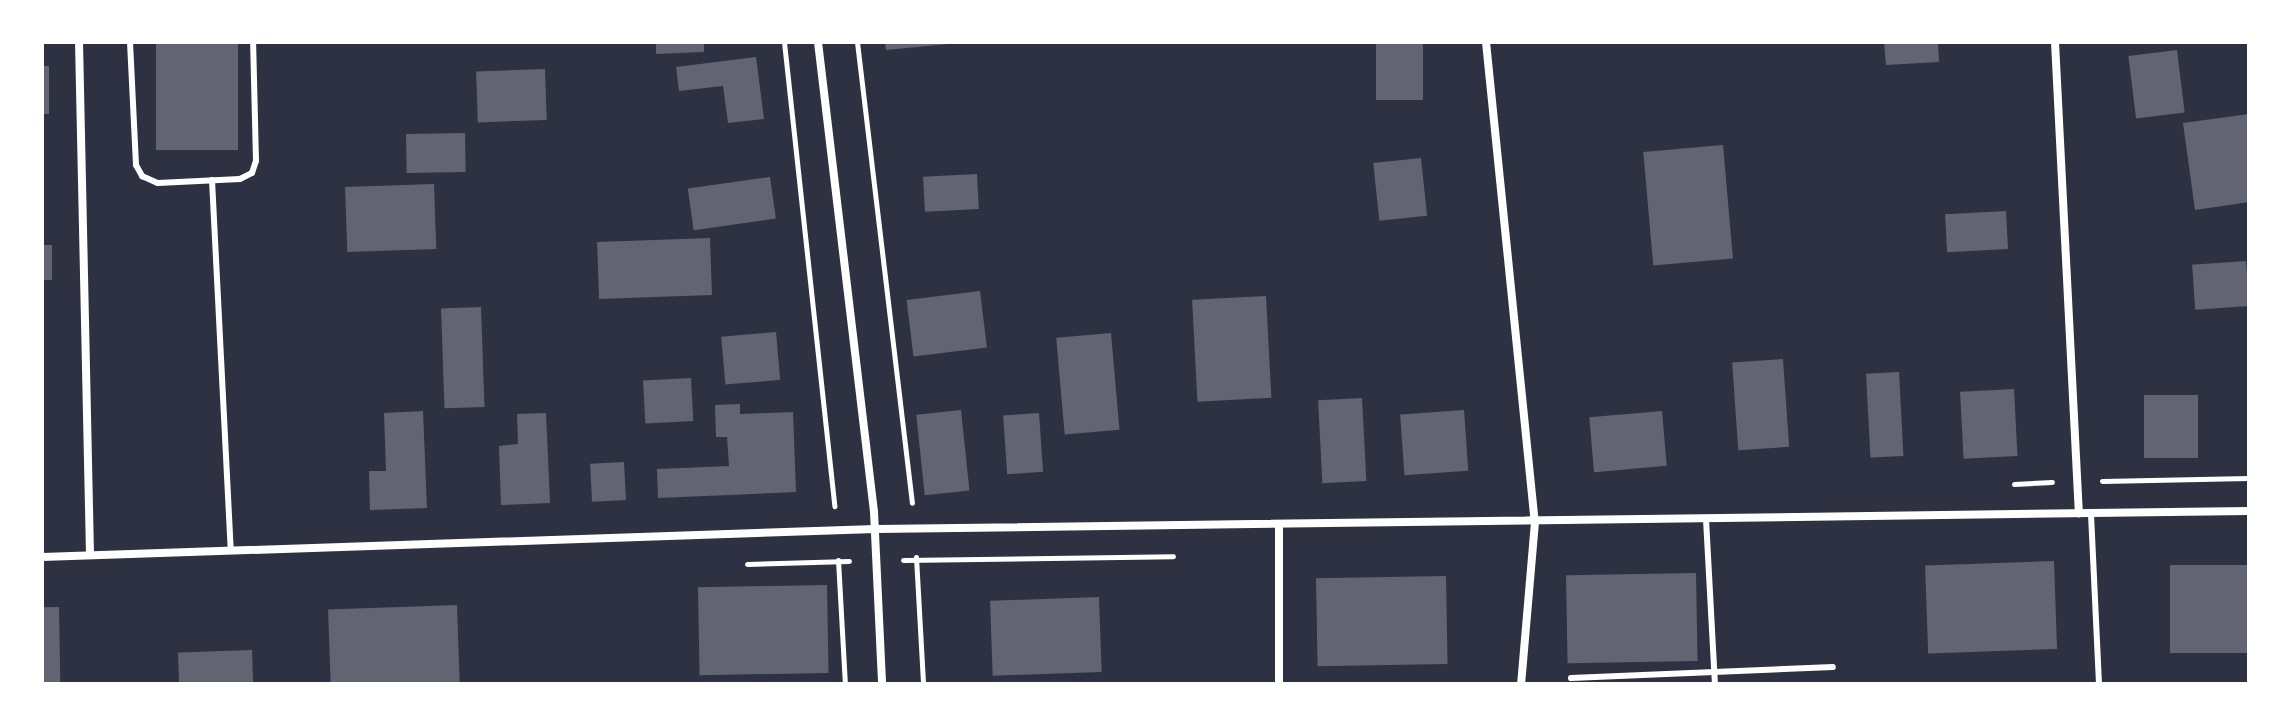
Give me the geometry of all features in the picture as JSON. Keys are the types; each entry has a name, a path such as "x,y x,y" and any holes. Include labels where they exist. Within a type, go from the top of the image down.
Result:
{"street":[{"path":"79,42 90,555"},
{"path":"818,42 876,529 882,684"},
{"path":"1486,42 1535,522 1521,684"},
{"path":"2055,42 2079,513"},
{"path":"42,557 876,529 2249,511"},
{"path":"1279,525 1279,684"}],"lane":[{"path":"130,42 136,165 142,176 158,183 240,179 252,173 256,161 253,42"},
{"path":"212,180 231,550"},
{"path":"2091,514 2099,684"},
{"path":"1706,519 1715,684"},
{"path":"1571,678 1833,667"}],"path":[{"path":"784,42 837,530 845,684"},
{"path":"857,42 914,529 923,684"},
{"path":"743,564 1184,555"}],"building":[{"path":"156,42 238,42 238,150 156,150"},
{"path":"656,42 704,42 704,52 656,54"},
{"path":"885,42 948,42 948,44 886,50"},
{"path":"1376,42 1423,42 1423,100 1376,100"},
{"path":"1884,42 1938,42 1939,62 1886,65"},
{"path":"2177,50 2185,113 2136,119 2128,56"},
{"path":"756,57 764,119 728,123 723,86 679,91 676,67"},
{"path":"42,66 49,66 49,114 42,114"},
{"path":"545,69 547,120 478,122 476,71"},
{"path":"2249,114 2249,202 2195,210 2183,123"},
{"path":"465,133 466,172 407,173 406,134"},
{"path":"1723,145 1733,259 1653,266 1643,152"},
{"path":"1421,158 1427,216 1379,221 1373,163"},
{"path":"977,174 979,209 925,212 923,177"},
{"path":"770,177 776,219 694,230 688,189"},
{"path":"434,184 436,249 347,252 345,187"},
{"path":"2006,211 2008,249 1947,252 1945,214"},
{"path":"710,238 712,295 599,299 597,242"},
{"path":"42,245 52,245 52,280 42,280"},
{"path":"2246,261 2249,306 2195,310 2192,265"},
{"path":"980,291 987,348 913,357 907,300"},
{"path":"1266,296 1271,398 1197,402 1192,300"},
{"path":"481,307 484,407 445,408 441,308"},
{"path":"776,332 780,380 725,385 721,337"},
{"path":"1111,333 1119,430 1065,434 1056,338"},
{"path":"1783,359 1789,447 1738,450 1732,363"},
{"path":"1899,372 1903,456 1870,458 1866,374"},
{"path":"691,378 693,421 645,423 643,381"},
{"path":"2014,389 2018,456 1964,459 1960,392"},
{"path":"2144,395 2198,395 2198,458 2144,458"},
{"path":"1362,398 1366,481 1322,483 1318,400"},
{"path":"740,404 740,414 793,412 796,492 658,498 657,469 729,466 727,437 716,437 715,405"},
{"path":"961,410 969,491 925,495 916,415"},
{"path":"1464,410 1468,471 1404,475 1400,414"},
{"path":"423,411 427,508 370,510 369,471 386,471 384,413"},
{"path":"1662,411 1667,466 1594,472 1589,417"},
{"path":"546,413 550,503 501,505 499,446 518,444 517,414"},
{"path":"1039,413 1043,472 1007,474 1003,416"},
{"path":"624,462 626,500 592,502 590,464"},
{"path":"2054,561 2057,649 1928,653 1925,566"},
{"path":"2170,565 2249,565 2249,653 2170,653"},
{"path":"1696,573 1698,661 1568,663 1566,575"},
{"path":"1446,576 1448,664 1318,666 1316,578"},
{"path":"827,585 829,673 700,675 698,587"},
{"path":"1099,597 1102,672 993,676 990,601"},
{"path":"457,605 460,684 331,684 328,610"},
{"path":"42,607 59,607 60,684 43,684"},
{"path":"252,650 253,684 179,684 178,653"}]}
